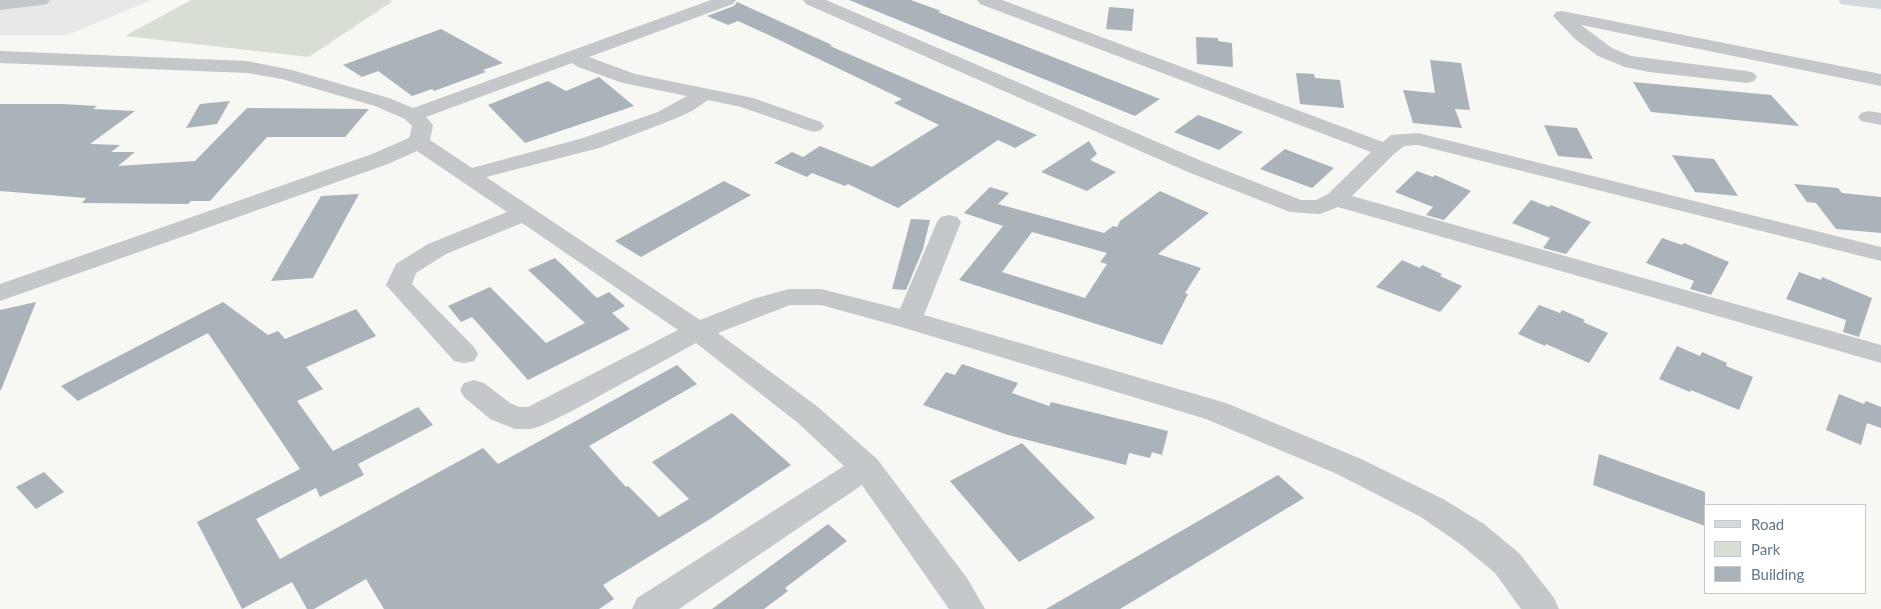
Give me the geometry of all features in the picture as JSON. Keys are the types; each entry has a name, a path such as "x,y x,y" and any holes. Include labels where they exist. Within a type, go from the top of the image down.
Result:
{"main road":[{"path":"1847,0 1881,4"}],"street":[{"path":"0,5 41,0"},
{"path":"412,116 727,0"},
{"path":"812,0 1196,167 1298,207 1320,207 1336,199 1386,150 1400,140 1418,139 1881,254"},
{"path":"986,0 1386,150"},
{"path":"1747,77 1649,66 1626,60 1605,52 1581,35 1562,16 1881,80"},
{"path":"575,56 585,63 630,79 746,102 814,126"},
{"path":"0,57 247,67 285,74 382,102 412,116 423,125 419,142"},
{"path":"469,175 591,143 665,116 704,94"},
{"path":"419,142 698,331 808,415 866,467 955,588 967,609"},
{"path":"0,293 372,162 419,142"},
{"path":"1336,199 1881,354"},
{"path":"464,354 399,285 405,269 437,249 526,213"},
{"path":"909,320 949,222"},
{"path":"474,390 500,411 515,418 531,418 562,404 698,331 762,305 789,297 821,297 909,320 1216,411 1348,466 1432,508 1472,534 1507,563 1542,609"},
{"path":"650,609 866,467"}],"shaded area":[{"path":"0,0 152,0 67,35 0,35"}],"green space":[{"path":"191,0 393,1 309,57 125,36"}],"building":[{"path":"849,0 911,0 1160,99 1135,116"},
{"path":"737,2 832,45 830,46 1037,135 1015,148 998,140 898,208 848,184 845,186 812,173 807,177 774,163 792,152 803,157 820,146 872,167 939,125 894,103 902,99 773,37 738,21 728,25 707,16 734,6"},
{"path":"1109,7 1134,9 1132,31 1106,29"},
{"path":"441,29 503,63 483,70 486,72 434,91 432,89 412,96 378,71 362,77 343,65"},
{"path":"1196,37 1218,38 1218,41 1232,43 1233,67 1197,64"},
{"path":"1430,60 1461,63 1470,110 1455,109 1462,128 1413,123 1403,90 1435,93"},
{"path":"1296,73 1314,74 1315,78 1340,80 1344,108 1300,104"},
{"path":"599,77 634,106 525,143 488,105 548,81 566,91"},
{"path":"1633,82 1771,95 1799,126 1651,112"},
{"path":"230,101 217,124 186,128 200,104"},
{"path":"0,104 62,104 97,106 93,109 135,111 90,144 120,145 111,152 135,152 118,166 195,161 247,108 369,109 345,137 267,137 210,201 191,201 188,204 82,203 86,198 0,191"},
{"path":"1198,115 1243,132 1219,150 1174,132"},
{"path":"1544,125 1577,128 1593,159 1558,156"},
{"path":"1089,141 1097,154 1090,160 1116,172 1087,191 1041,172"},
{"path":"1285,149 1334,168 1312,188 1260,169"},
{"path":"1672,155 1714,159 1738,196 1695,192"},
{"path":"1417,171 1433,177 1435,175 1471,191 1444,220 1426,215 1433,207 1395,192"},
{"path":"724,181 751,195 641,257 615,241"},
{"path":"1794,184 1838,188 1842,193 1881,197 1881,233 1836,229 1816,203 1807,202"},
{"path":"990,187 1009,193 998,204 1104,233 1113,226 1117,227 1120,221 1160,191 1209,213 1158,254 1201,268 1185,293 1188,294 1162,345 959,280 1003,226 964,213","holes":["1032,232 1107,253 1100,262 1107,264 1085,298 1002,272"]},
{"path":"359,194 313,278 271,281 321,196"},
{"path":"1531,200 1549,207 1551,205 1591,222 1566,254 1543,248 1550,238 1512,223"},
{"path":"911,219 930,220 923,249 906,290 892,289"},
{"path":"1662,238 1682,245 1684,243 1729,262 1711,295 1690,289 1694,281 1646,263"},
{"path":"555,258 597,298 609,292 625,306 612,313 630,329 528,380 472,317 461,322 448,306 490,287 546,343 585,323 528,270"},
{"path":"1402,260 1420,268 1422,265 1462,286 1440,312 1376,287"},
{"path":"1799,272 1821,280 1822,277 1872,298 1859,337 1843,332 1846,320 1786,299"},
{"path":"36,302 1,390 0,390 0,310"},
{"path":"223,302 268,335 278,331 285,339 356,309 376,336 306,367 323,389 297,401 333,451 418,407 433,425 358,464 364,475 320,497 316,488 256,519 280,559 483,448 498,464 677,365 697,384 589,446 626,487 628,486 659,517 689,499 652,462 732,413 791,465 710,519 603,585 614,599 599,609 384,609 366,579 314,609 307,609 292,582 242,609 197,522 300,469 208,333 78,401 61,386"},
{"path":"1539,305 1560,313 1562,310 1608,333 1589,363 1518,334"},
{"path":"1677,346 1700,356 1702,352 1727,363 1726,366 1753,377 1739,410 1659,379"},
{"path":"962,364 1018,383 1012,393 1049,406 1051,402 1168,431 1162,455 1152,452 1150,458 1129,453 1126,465 1008,435 923,405 946,372 955,375"},
{"path":"1839,394 1864,404 1866,401 1881,407 1881,428 1867,423 1861,445 1826,430"},
{"path":"1022,443 1095,518 1019,562 950,481"},
{"path":"1599,454 1705,492 1704,526 1593,485"},
{"path":"44,472 64,492 36,509 16,487"},
{"path":"1278,475 1304,498 1120,609 1046,609"},
{"path":"828,524 847,541 785,588 788,591 764,609 712,609"}]}
